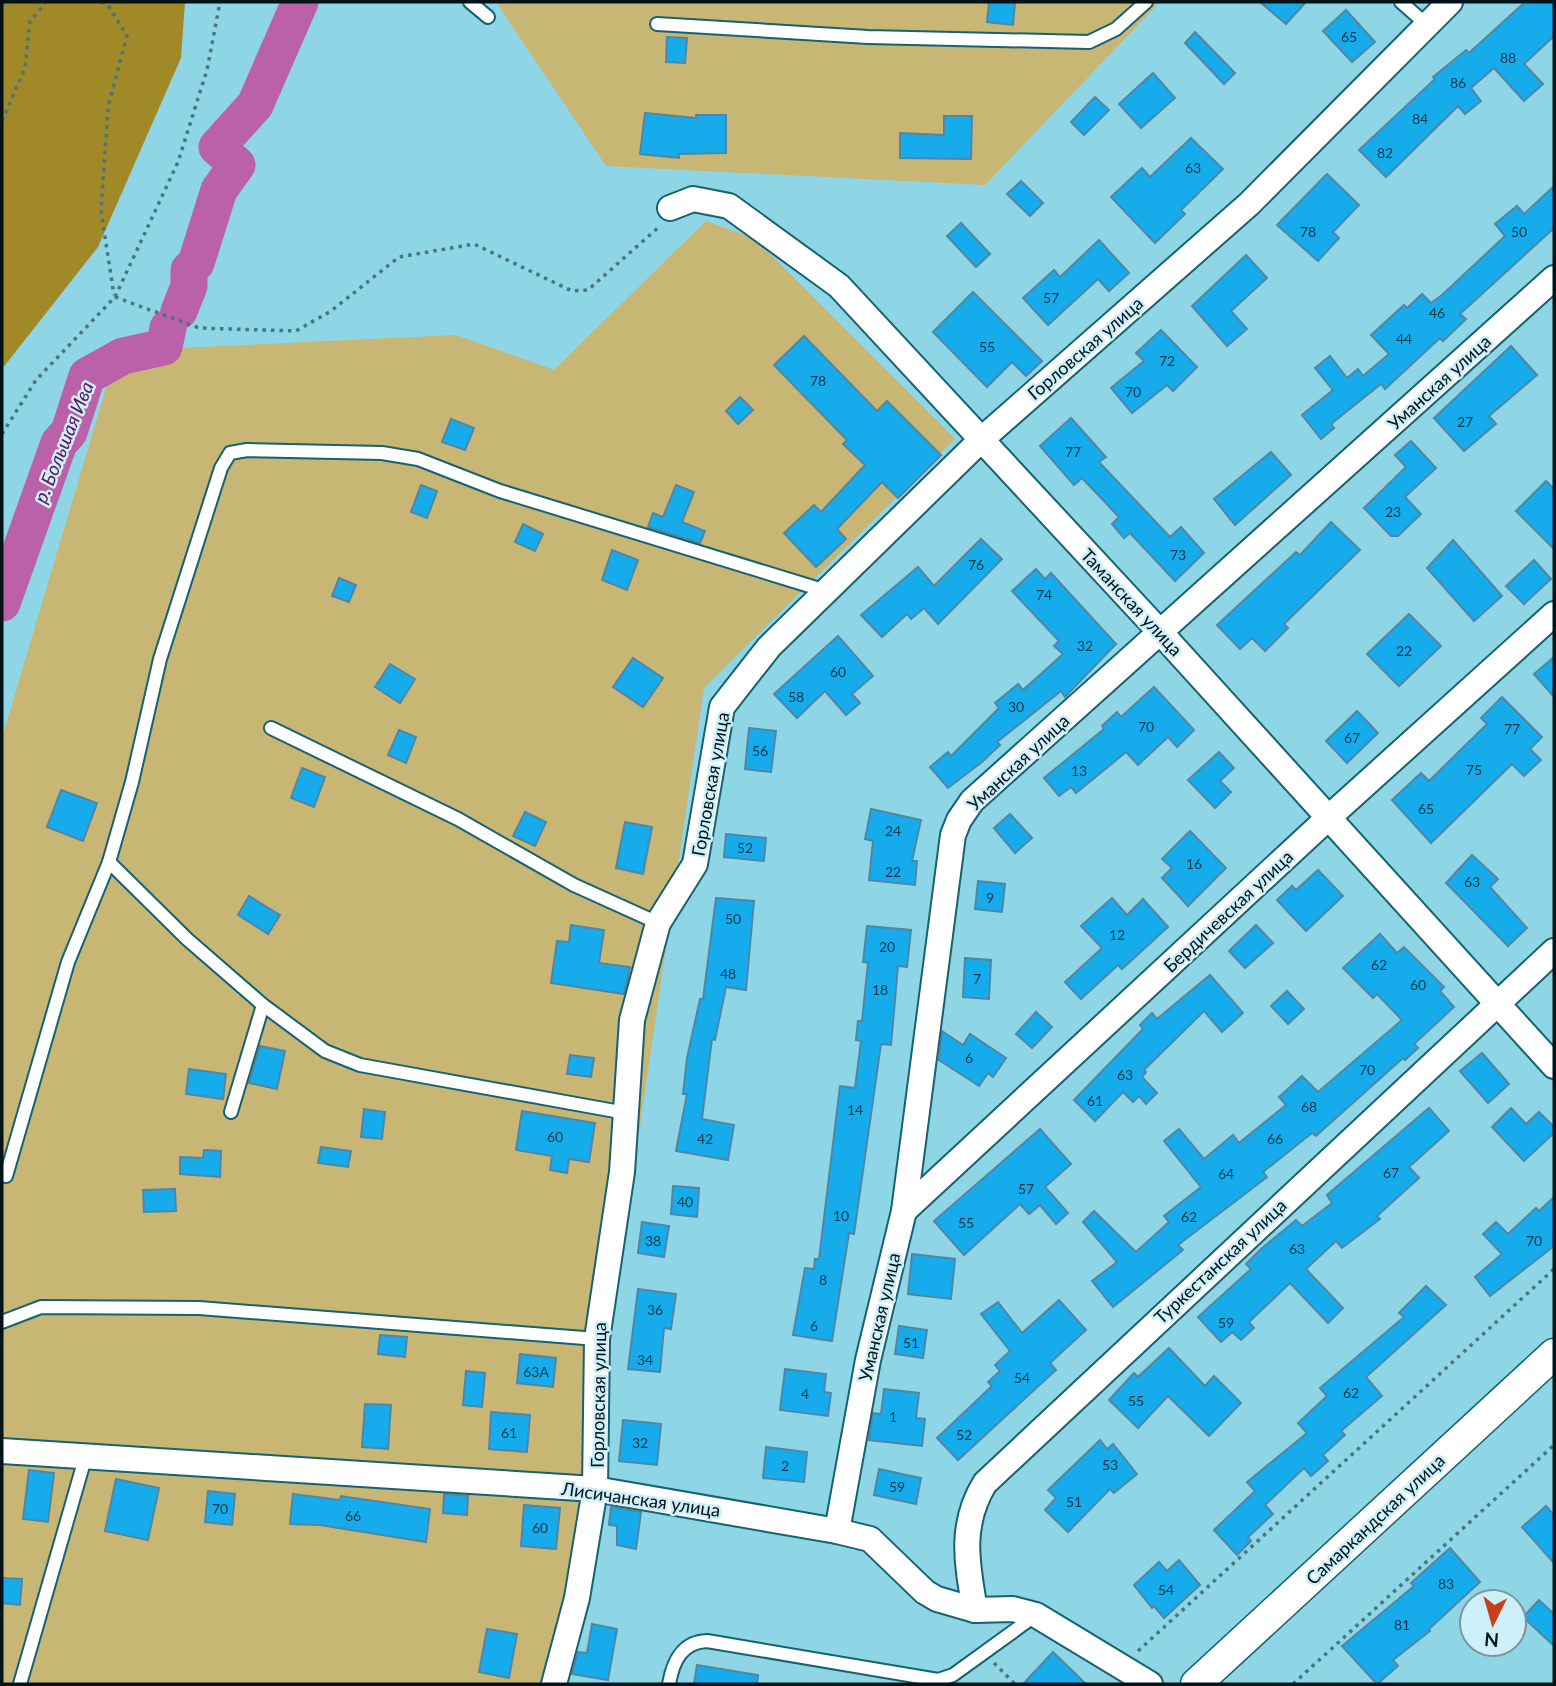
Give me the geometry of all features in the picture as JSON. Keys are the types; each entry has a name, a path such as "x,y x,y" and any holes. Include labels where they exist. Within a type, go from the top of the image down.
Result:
{"street":[{"name":"Горловская улица","path":"554,1684 577,1598 595,1489 597,1339 622,1172 632,1020 658,923 695,864 722,707 769,647 982,439 1249,204 1450,2"},
{"name":"Таманская улица","path":"670,208 693,199 729,206 828,278 982,439 1160,632 1554,1066"},
{"name":"Уманская улица","path":"837,1531 868,1360 904,1211 953,835 958,820 972,801 1554,278"},
{"name":"Бердичевская улица","path":"904,1211 1327,819 1554,614"},
{"name":"Туркестанская улица","path":"975,1610 966,1537 971,1509 985,1483 1554,951"},
{"name":"Самаркандская улица","path":"1196,1684 1554,1354"},
{"name":"Лисичанская улица","path":"2,1451 86,1454 595,1489 837,1531 870,1539 925,1592 937,1599 975,1610 1013,1609 1036,1615 1150,1684"}],"lane":[{"path":"470,2 488,18"},
{"path":"657,24 868,37 1089,42 1116,29 1146,2"},
{"path":"1401,2 1426,24"},
{"path":"6,1176 68,962 109,862 132,782 160,659 221,468 230,453 247,450 382,453 418,460 513,495 826,591"},
{"path":"271,728 457,819 574,885 658,923"},
{"path":"109,862 187,939 263,1005 325,1051 360,1065 626,1112"},
{"path":"231,1112 263,1005"},
{"path":"2,1322 41,1307 199,1308 597,1339"},
{"path":"20,1684 86,1454"},
{"path":"669,1684 681,1652 696,1642 707,1641 929,1679 952,1679 1036,1615"}],"path":[{"path":"2,121 26,68 30,22 46,2"},
{"path":"101,2 108,5 127,36 108,107 101,211 115,297"},
{"path":"2,434 36,380 115,297 178,162 208,70 220,2"},
{"path":"115,297 199,328 296,331 331,311 399,257 474,244 572,290 588,290 661,225 670,208"},
{"path":"1122,1667 1554,1269"},
{"path":"1293,1684 1554,1445"},
{"path":"984,1653 1015,1684"}],"shaded area":[{"path":"2,2 185,2 181,58 98,247 2,369"},
{"path":"496,2 1160,2 985,185 606,166"},
{"path":"706,221 755,239 955,439 704,688 586,1495 548,1684 2,1684 2,738 117,351 456,335 554,370"}],"building":[{"path":"989,2 1015,2 1013,25 987,22"},
{"path":"1260,2 1306,2 1286,24"},
{"path":"1525,2 1554,2 1554,36 1524,64 1543,84 1524,101 1494,68 1471,88 1481,101 1465,114 1458,106 1386,177 1359,150 1435,79 1433,77 1466,50 1469,53"},
{"path":"1346,10 1375,42 1352,62 1323,31"},
{"path":"1195,32 1235,73 1224,84 1185,43"},
{"path":"667,37 687,38 685,63 666,62"},
{"path":"1153,73 1175,98 1141,128 1119,104"},
{"path":"1095,97 1109,110 1084,135 1071,122"},
{"path":"645,113 696,118 696,115 726,115 726,153 679,154 679,158 640,154"},
{"path":"944,116 972,116 971,159 900,158 900,133 944,135"},
{"path":"1191,138 1223,169 1181,210 1185,214 1155,243 1111,197 1142,168 1150,177"},
{"path":"1327,174 1359,205 1333,232 1339,238 1318,261 1277,225"},
{"path":"1021,181 1043,203 1030,216 1007,194"},
{"path":"1554,186 1554,228 1460,314 1466,319 1443,341 1440,338 1385,389 1381,384 1331,424 1334,428 1321,439 1302,415 1333,390 1315,368 1330,356 1347,378 1358,369 1363,376 1389,354 1371,335 1404,305 1407,308 1422,294 1431,303 1442,295 1505,236 1495,224 1517,206 1524,214"},
{"path":"961,223 990,254 976,267 947,236"},
{"path":"1099,240 1129,273 1109,291 1098,279 1048,325 1023,298 1054,270 1060,277"},
{"path":"1246,255 1267,278 1231,311 1247,329 1227,346 1192,306"},
{"path":"973,292 1042,361 1026,376 1012,362 987,387 933,332"},
{"path":"1161,330 1197,367 1173,391 1167,385 1132,413 1111,388 1144,361 1136,353"},
{"path":"804,336 877,411 887,401 941,455 898,498 882,482 837,529 846,539 816,567 784,533 814,505 821,512 865,465 843,444 847,440 774,365"},
{"path":"1511,346 1537,375 1489,416 1496,424 1464,451 1434,418"},
{"path":"740,397 753,410 738,424 726,411"},
{"path":"1071,418 1106,457 1099,462 1170,537 1181,527 1204,553 1175,581 1130,533 1124,538 1112,524 1119,517 1082,478 1074,485 1040,446"},
{"path":"451,419 474,428 465,450 442,442"},
{"path":"1411,441 1436,468 1405,497 1421,514 1398,536 1391,536 1364,508 1406,467 1395,455"},
{"path":"1271,452 1291,475 1235,525 1214,499"},
{"path":"1546,481 1554,489 1554,549 1516,511"},
{"path":"421,485 437,491 427,518 411,512"},
{"path":"676,485 694,492 682,522 705,531 700,543 648,527 653,513 663,517"},
{"path":"1331,522 1360,550 1284,624 1288,628 1265,651 1252,638 1240,649 1217,625 1296,552 1300,555"},
{"path":"523,524 543,534 535,551 515,542"},
{"path":"981,539 1002,559 938,624 924,608 911,619 907,614 882,637 861,615 918,567 934,586"},
{"path":"1453,540 1502,596 1474,621 1427,568"},
{"path":"612,550 638,560 627,590 602,580"},
{"path":"1534,560 1551,579 1524,604 1506,586"},
{"path":"1036,569 1045,579 1051,573 1116,644 1065,697 1061,691 997,742 1000,745 982,762 948,788 930,767 948,752 951,756 999,708 995,703 1018,684 1023,690 1063,654 1054,646 1059,641 1012,591"},
{"path":"339,578 356,585 349,602 332,596"},
{"path":"1409,614 1441,646 1399,686 1367,654"},
{"path":"838,636 873,676 852,694 860,703 846,715 825,691 797,718 774,694"},
{"path":"1554,657 1554,697 1534,674"},
{"path":"633,658 663,678 643,707 613,687"},
{"path":"390,664 415,679 400,703 375,687"},
{"path":"1154,687 1194,730 1177,747 1168,737 1138,765 1126,752 1076,793 1071,787 1059,796 1044,778 1104,729 1102,726 1117,712 1121,717"},
{"path":"1502,697 1542,737 1530,749 1541,760 1524,776 1512,764 1431,843 1392,800 1421,773 1429,781 1487,724 1481,718"},
{"path":"1357,711 1378,733 1347,763 1326,741"},
{"path":"749,728 776,731 771,772 745,769"},
{"path":"399,730 416,737 406,763 388,755"},
{"path":"1219,752 1234,768 1220,781 1231,792 1215,808 1188,780"},
{"path":"302,768 325,777 314,807 291,798"},
{"path":"61,790 97,803 83,841 47,827"},
{"path":"871,809 921,820 912,861 917,861 915,885 869,880 873,841 865,839"},
{"path":"525,812 546,822 535,846 513,836"},
{"path":"1010,814 1032,838 1015,853 994,828"},
{"path":"625,822 652,827 643,874 616,868"},
{"path":"1190,831 1226,868 1188,906 1162,878 1172,868 1162,859"},
{"path":"726,834 766,838 764,861 724,857"},
{"path":"1472,855 1498,879 1490,887 1527,928 1508,946 1446,883"},
{"path":"1318,870 1343,896 1306,931 1277,900 1292,886 1296,890"},
{"path":"978,881 1005,884 1002,912 975,909"},
{"path":"249,896 280,915 268,934 238,915"},
{"path":"716,898 754,901 746,990 726,987 715,1040 712,1039 702,1119 734,1125 728,1160 676,1151 687,1094 683,1094 687,1058 700,999 703,999"},
{"path":"1112,898 1127,915 1143,899 1168,927 1122,969 1118,965 1081,999 1065,982 1102,948 1081,926"},
{"path":"571,925 604,930 599,963 630,967 624,994 551,983 557,941 569,942"},
{"path":"1256,925 1273,943 1245,968 1229,951"},
{"path":"867,926 911,930 907,967 898,966 891,1045 881,1044 854,1234 849,1233 832,1341 793,1335 805,1268 814,1269 815,1259 819,1259 840,1086 855,1088 861,1041 856,1040 858,1021 862,1021 868,963 863,962"},
{"path":"1380,934 1397,953 1404,947 1444,987 1440,991 1454,1007 1414,1044 1418,1048 1405,1060 1403,1058 1316,1136 1312,1133 1263,1172 1267,1177 1178,1245 1183,1250 1113,1307 1092,1281 1117,1262 1083,1222 1094,1211 1136,1252 1169,1222 1164,1216 1201,1187 1164,1141 1179,1129 1204,1159 1233,1135 1239,1143 1286,1105 1279,1097 1302,1076 1318,1092 1402,1020 1377,994 1373,998 1343,968"},
{"path":"965,958 991,960 989,999 963,997"},
{"path":"1210,975 1243,1013 1222,1032 1204,1011 1144,1070 1146,1072 1142,1077 1157,1093 1146,1104 1139,1096 1133,1102 1123,1092 1095,1121 1074,1100 1143,1029 1140,1025 1152,1013 1157,1019"},
{"path":"1287,991 1304,1009 1288,1024 1271,1006"},
{"path":"1036,1012 1052,1027 1032,1048 1016,1034"},
{"path":"942,1031 963,1045 970,1034 1006,1058 993,1077 988,1073 979,1086 939,1060"},
{"path":"260,1046 285,1051 277,1089 249,1083"},
{"path":"1482,1053 1509,1084 1488,1103 1460,1071"},
{"path":"570,1055 594,1058 591,1077 567,1074"},
{"path":"189,1069 226,1074 223,1099 186,1094"},
{"path":"1429,1108 1449,1131 1409,1167 1419,1178 1377,1216 1380,1219 1342,1248 1336,1241 1306,1269 1343,1308 1328,1323 1290,1283 1249,1322 1254,1328 1241,1340 1232,1332 1221,1342 1198,1317 1251,1269 1246,1264 1261,1249 1296,1220 1302,1226 1332,1203 1327,1195"},
{"path":"1511,1108 1526,1124 1539,1112 1554,1127 1554,1133 1524,1161 1492,1127"},
{"path":"364,1109 385,1112 382,1139 361,1137"},
{"path":"522,1111 595,1123 589,1162 569,1159 567,1173 550,1170 552,1156 516,1150"},
{"path":"1040,1129 1071,1164 1045,1187 1068,1213 1056,1224 1040,1205 1029,1214 1020,1204 964,1255 934,1221"},
{"path":"321,1147 351,1151 348,1167 318,1163"},
{"path":"204,1150 221,1151 220,1177 180,1174 180,1157 203,1158"},
{"path":"673,1186 699,1188 697,1217 671,1214"},
{"path":"175,1189 176,1211 144,1212 143,1190"},
{"path":"1554,1197 1554,1246 1490,1296 1475,1277 1502,1254 1483,1234 1496,1222 1508,1234 1536,1208 1539,1211"},
{"path":"642,1222 669,1226 664,1257 638,1253"},
{"path":"912,1254 955,1259 951,1299 908,1294"},
{"path":"1426,1286 1446,1305 1366,1377 1382,1396 1341,1431 1345,1435 1323,1455 1328,1461 1311,1476 1304,1468 1265,1505 1273,1514 1248,1537 1251,1541 1237,1555 1214,1530 1255,1491 1247,1482 1307,1433 1298,1423 1327,1396 1320,1388 1404,1317 1399,1313"},
{"path":"638,1289 676,1294 671,1329 664,1328 660,1372 628,1369"},
{"path":"1059,1300 1086,1330 1050,1363 1056,1370 958,1460 937,1438 992,1386 988,1382 1000,1371 995,1365 1010,1351 981,1314 998,1302 1022,1333"},
{"path":"899,1326 927,1330 923,1358 895,1354"},
{"path":"380,1335 407,1337 405,1357 378,1354"},
{"path":"1169,1348 1205,1386 1214,1376 1241,1403 1209,1436 1168,1396 1138,1428 1109,1400 1134,1373 1138,1377"},
{"path":"520,1354 556,1358 553,1387 517,1383"},
{"path":"785,1369 826,1374 824,1392 831,1393 828,1416 780,1410"},
{"path":"466,1371 485,1373 482,1407 463,1405"},
{"path":"884,1389 919,1393 916,1418 925,1419 922,1446 869,1440 873,1413 881,1414"},
{"path":"365,1404 391,1405 388,1449 362,1447"},
{"path":"491,1412 530,1415 527,1452 489,1449"},
{"path":"623,1420 661,1424 657,1465 619,1461"},
{"path":"1100,1440 1107,1449 1113,1444 1137,1474 1114,1493 1110,1489 1068,1532 1045,1510 1056,1498 1048,1490"},
{"path":"766,1447 807,1452 804,1482 763,1478"},
{"path":"879,1469 921,1478 916,1504 874,1495"},
{"path":"29,1470 54,1473 48,1522 23,1519"},
{"path":"116,1479 159,1488 148,1540 105,1531"},
{"path":"208,1491 235,1494 232,1525 205,1522"},
{"path":"293,1494 340,1500 341,1496 430,1509 426,1542 320,1525 290,1524"},
{"path":"444,1494 468,1496 467,1515 443,1513"},
{"path":"524,1505 560,1508 556,1549 521,1546"},
{"path":"1546,1506 1554,1515 1554,1563 1522,1527"},
{"path":"611,1507 641,1512 636,1549 617,1545 617,1526 609,1525"},
{"path":"1450,1548 1480,1582 1473,1588 1458,1588 1458,1602 1429,1629 1430,1631 1393,1660 1398,1666 1377,1684 1342,1646 1414,1586 1411,1583"},
{"path":"1179,1560 1200,1585 1164,1618 1154,1606 1152,1608 1134,1585 1159,1562 1167,1571"},
{"path":"2,1578 22,1579 20,1605 2,1603"},
{"path":"1539,1600 1554,1614 1554,1646 1528,1622 1528,1612"},
{"path":"592,1624 617,1629 608,1680 572,1674 578,1652 587,1653"},
{"path":"487,1629 517,1634 509,1678 479,1672"},
{"path":"1053,1652 1086,1684 1023,1684"},
{"path":"697,1665 758,1675 757,1684 694,1684"}],"waterway":[{"name":"р. Большая Ива","path":"179,311 189,286 189,270 196,263 219,190 237,165 217,147 255,105 300,2"},
{"name":"р. Большая Ива","path":"2,603 59,443 69,432 87,376 123,356 164,347 168,328"}]}
